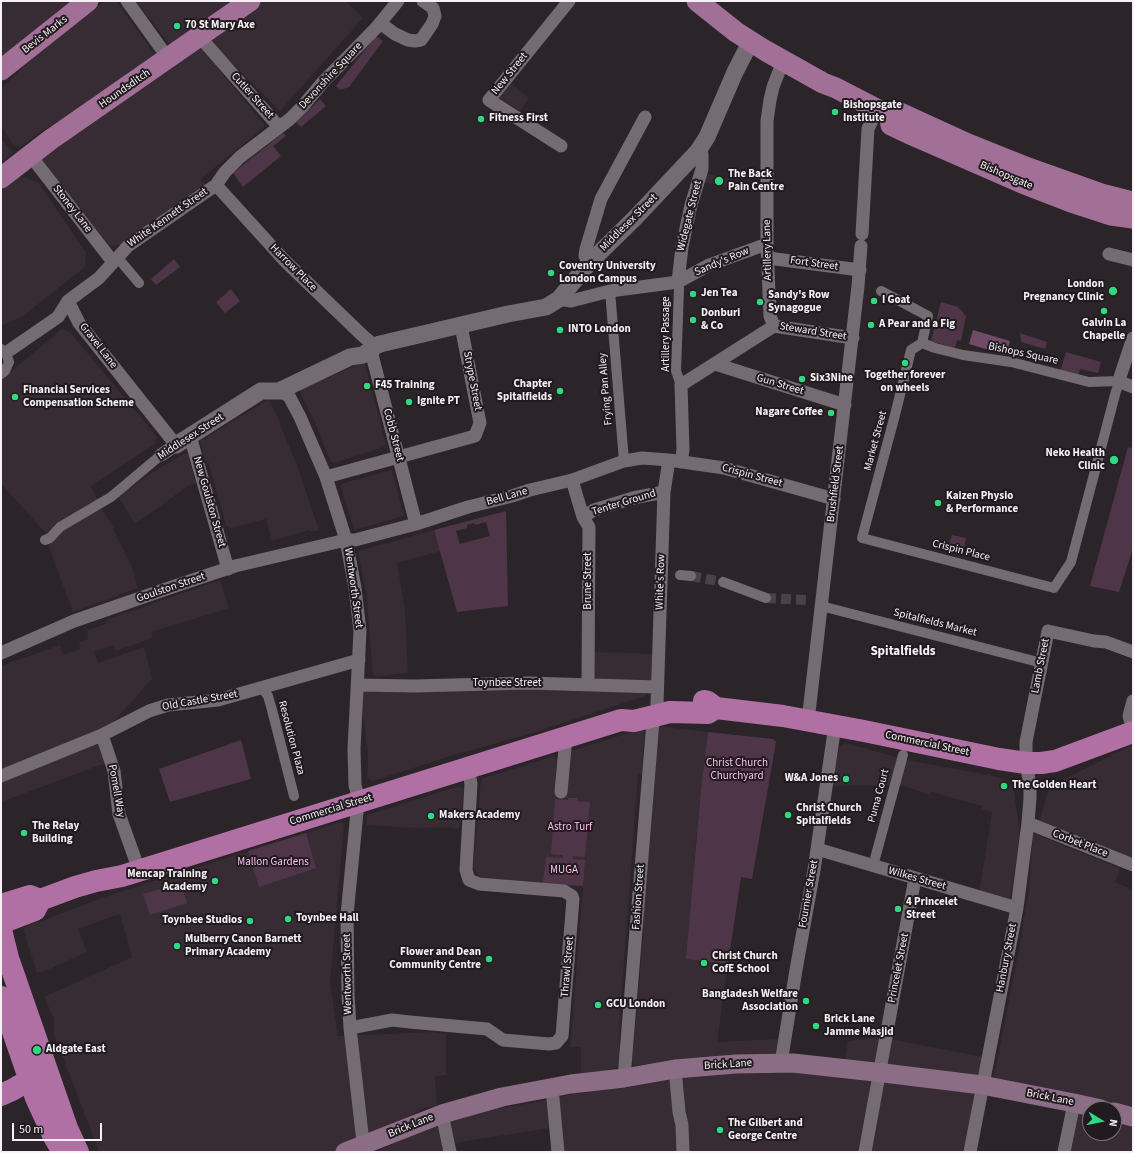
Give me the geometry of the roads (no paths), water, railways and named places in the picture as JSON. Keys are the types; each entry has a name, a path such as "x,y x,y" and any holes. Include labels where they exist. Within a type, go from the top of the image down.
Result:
{"highway":[{"name":"Commercial Street","path":"1,905 30,896 40,900 96,881 122,876 622,720 632,710 655,702 676,712 708,713 716,708 782,716 835,725 999,760 1026,763 1055,761 1133,731"},
{"name":"Commercial Street","path":"1,923 35,910 40,900"},
{"path":"1,930 37,1070 40,1106 53,1135 63,1152"},
{"path":"1,977 6,992 11,1023"},
{"path":"1,998 11,1023 68,1128 78,1152"},
{"path":"1,1081 37,1070"},
{"path":"1,1095 12,1090 37,1070"}],"main road":[{"name":"Houndsditch","path":"1,178 30,155 250,1"},
{"name":"Bishopsgate","path":"697,1 736,32 783,61 822,83 836,88 883,113 891,125 1022,183 1071,202 1111,215 1133,218"},
{"name":"Bevis Marks","path":"1,70 78,4"},
{"name":"Bishopsgate","path":"883,113 898,112 968,144 1028,168 1101,194 1133,202"},
{"name":"Brick Lane","path":"345,1152 363,1149 442,1114 502,1097 571,1084 624,1078 675,1069 736,1064 793,1062 982,1085 1082,1104"},
{"path":"1122,1114 1133,1117"}],"street":[{"path":"127,1 168,58"},
{"name":"Devonshire Square","path":"279,127 302,107 323,82 380,23 398,1"},
{"name":"New Street","path":"561,146 489,100 569,1"},
{"path":"380,23 395,34 408,40 420,40 432,24 435,16 432,3"},
{"name":"Cutler Street","path":"199,36 279,127 240,157 224,172 216,185"},
{"name":"Middlesex Street","path":"45,540 50,538 60,527 111,497 161,455 261,391 279,391 350,357 363,355 374,346 508,314 546,307 559,299 589,263 635,218 698,151 707,137 735,72 751,41"},
{"name":"Artillery Lane","path":"774,326 770,316 767,252 767,121 773,87 783,61"},
{"name":"Brushfield Street","path":"808,721 860,270 868,129 883,113"},
{"path":"589,263 585,256 593,223 601,199 645,117"},
{"name":"Widegate Street","path":"678,282 682,248 691,205 702,169 702,154 698,151"},
{"name":"Stoney Lane","path":"30,155 115,260"},
{"name":"White Kennett Street","path":"68,301 99,278 128,246 216,185"},
{"name":"Harrow Place","path":"216,185 285,261 374,346"},
{"name":"Sandy's Row","path":"559,299 570,301 610,291 678,282 709,265 764,245 767,252"},
{"name":"Fort Street","path":"767,252 860,270"},
{"path":"1109,254 1133,260"},
{"path":"115,260 139,283"},
{"name":"Artillery Passage","path":"678,282 676,371 681,385"},
{"name":"Frying Pan Alley","path":"610,291 624,461"},
{"path":"881,291 928,316 922,344"},
{"path":"1,374 8,367 9,362 6,351 58,317 68,301"},
{"name":"Gravel Lane","path":"68,301 79,323 183,440"},
{"name":"Strype Street","path":"398,458 475,436 480,423 461,326"},
{"path":"675,461 683,450 681,385 774,326"},
{"name":"Steward Street","path":"774,326 852,338"},
{"path":"1133,338 1122,370 1120,381 1133,387"},
{"name":"Market Street","path":"862,538 896,415 911,350 922,344"},
{"name":"Bishops Square","path":"922,344 963,355 1011,362 1089,382 1120,381"},
{"name":"Cobb Street","path":"374,346 372,356 416,524"},
{"name":"Gun Street","path":"715,364 845,405"},
{"name":"Crispin Place","path":"862,538 1054,588 1071,562 1116,391 1120,381"},
{"name":"Wentworth Street","path":"279,391 289,396 326,476 346,540 354,581 360,631 354,749 354,780 357,812 347,915 350,1028 363,1149"},
{"name":"New Goulston Street","path":"183,440 228,569"},
{"path":"326,476 398,458"},
{"name":"Bell Lane","path":"346,540 355,540 416,524 468,507 572,480 624,461 642,458 675,461"},
{"name":"White's Row","path":"655,702 664,492 675,461"},
{"name":"Crispin Street","path":"675,461 724,468 834,499"},
{"name":"Brune Street","path":"572,480 584,517 589,527 588,684"},
{"name":"Tenter Ground","path":"584,517 594,510 633,498 664,492"},
{"name":"Goulston Street","path":"1,653 74,621 175,586 228,569 346,540"},
{"path":"680,575 692,576"},
{"path":"723,582 766,598"},
{"name":"Spitalfields Market","path":"821,606 1042,663"},
{"name":"Lamb Street","path":"1026,763 1026,742 1048,631 1094,641 1106,642 1133,652"},
{"name":"Old Castle Street","path":"1,776 102,735 149,711 168,705 218,700 359,660"},
{"name":"Toynbee Street","path":"358,685 588,684 655,702"},
{"name":"Resolution Plaza","path":"262,688 268,696 294,796"},
{"path":"1133,701 1129,716 1133,731"},
{"name":"Fashion Street","path":"624,1078 655,702"},
{"name":"Fournier Street","path":"780,1062 817,849 835,725"},
{"name":"Pomell Way","path":"102,735 114,771 118,814 139,870"},
{"path":"561,792 566,737"},
{"name":"Puma Court","path":"873,866 903,755"},
{"name":"Hanbury Street","path":"970,1152 1017,908 1028,823 1030,785 1026,763"},
{"name":"Thrawl Street","path":"350,1028 392,1020 487,1029 503,1040 549,1044 556,1043 562,1036 573,899 572,896 564,891 479,884 469,880 466,870 471,784 468,768"},
{"name":"Corbet Place","path":"1028,823 1133,865"},
{"name":"Wilkes Street","path":"817,849 1017,908"},
{"name":"Princelet Street","path":"865,1152 915,878"},
{"path":"675,1069 679,1112 682,1125 683,1152"},
{"path":"552,1088 558,1152"},
{"path":"1064,1152 1074,1102"},
{"path":"442,1114 450,1152"}],"tunnel":[{"path":"691,576 723,582"},
{"path":"766,598 808,600"}],"place":[{"name":"70 St Mary Axe","path":"177,26"},
{"name":"Bishopsgate Institute","path":"835,112"},
{"name":"Fitness First","path":"481,119"},
{"name":"The Back Pain Centre","path":"719,181"},
{"name":"Coventry University London Campus","path":"551,273"},
{"name":"London Pregnancy Clinic","path":"1113,291"},
{"name":"Jen Tea","path":"693,294"},
{"name":"I Goat","path":"874,301"},
{"name":"Sandy's Row Synagogue","path":"760,302"},
{"name":"Galvin La Chapelle","path":"1104,311"},
{"name":"Donburi & Co","path":"693,320"},
{"name":"A Pear and a Fig","path":"871,325"},
{"name":"INTO London","path":"560,330"},
{"name":"Together forever on wheels","path":"905,363"},
{"name":"Six3Nine","path":"802,379"},
{"name":"F45 Training","path":"367,386"},
{"name":"Chapter Spitalfields","path":"560,391"},
{"name":"Financial Services Compensation Scheme","path":"15,397"},
{"name":"Ignite PT","path":"409,402"},
{"name":"Nagare Coffee","path":"831,413"},
{"name":"Neko Health Clinic","path":"1114,460"},
{"name":"Kaizen Physio & Performance","path":"938,503"},
{"name":"W&A Jones","path":"846,779"},
{"name":"The Golden Heart","path":"1004,786"},
{"name":"Christ Church Spitalfields","path":"788,815"},
{"name":"Makers Academy","path":"431,816"},
{"name":"The Relay Building","path":"24,833"},
{"name":"Mencap Training Academy","path":"215,881"},
{"name":"4 Princelet Street","path":"898,909"},
{"name":"Toynbee Hall","path":"288,919"},
{"name":"Toynbee Studios","path":"250,921"},
{"name":"Mulberry Canon Barnett Primary Academy","path":"177,946"},
{"name":"Flower and Dean Community Centre","path":"489,959"},
{"name":"Christ Church CofE School","path":"704,963"},
{"name":"Bangladesh Welfare Association","path":"806,1001"},
{"name":"GCU London","path":"598,1005"},
{"name":"Brick Lane Jamme Masjid","path":"816,1026"},
{"name":"Aldgate East","path":"37,1050"},
{"name":"The Gilbert and George Centre","path":"720,1130"}],"district":[{"name":"Spitalfields","path":"903,652"}],"park label":[{"name":"Christ Church Churchyard","path":"737,770"},
{"name":"Astro Turf","path":"570,828"},
{"name":"Mallon Gardens","path":"273,863"},
{"name":"MUGA","path":"564,871"}]}
